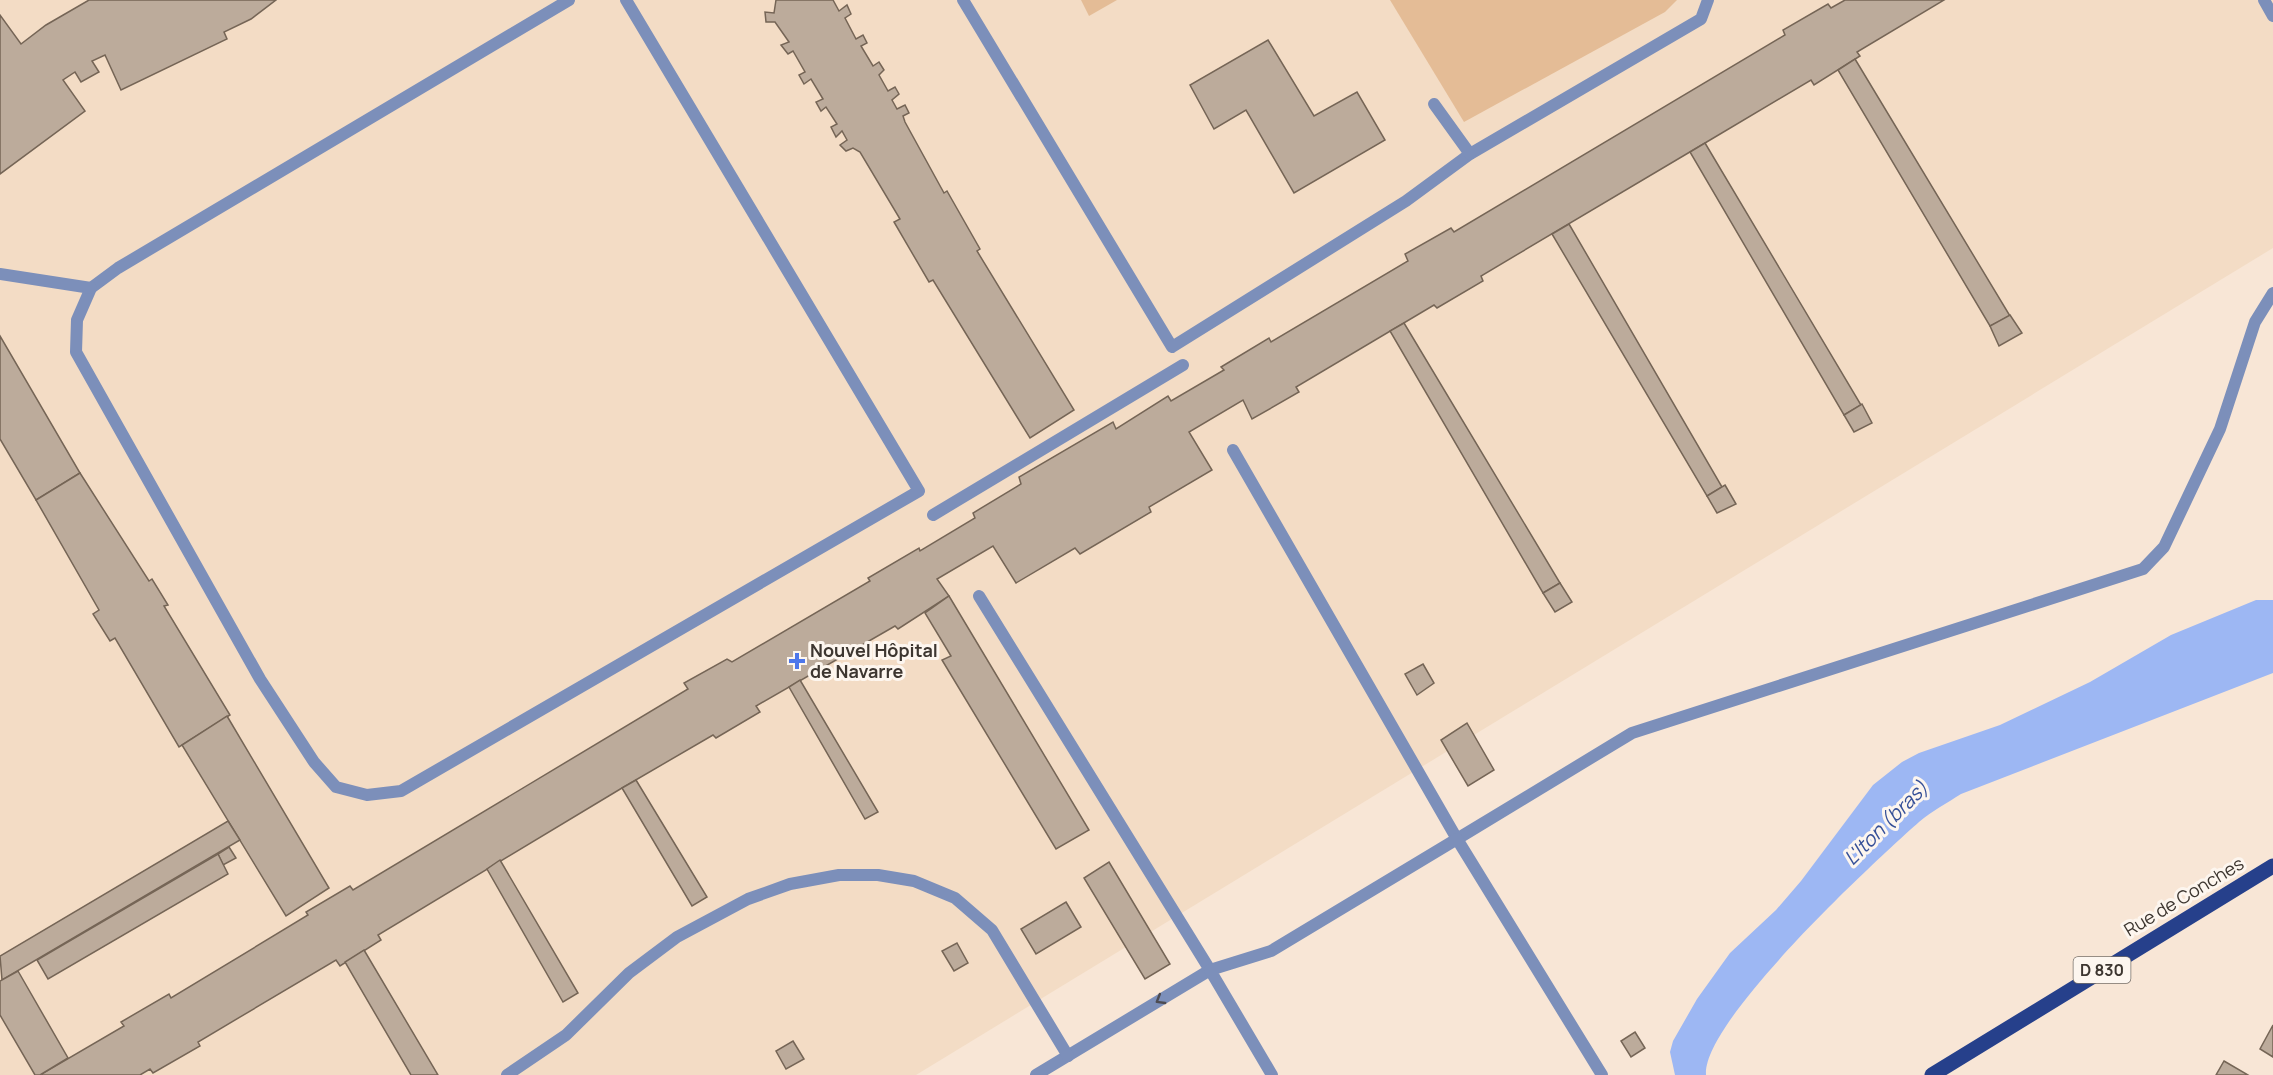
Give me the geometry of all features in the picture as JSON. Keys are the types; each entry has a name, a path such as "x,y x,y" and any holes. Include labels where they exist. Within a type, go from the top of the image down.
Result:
{"main road":[{"name":"Rue de Conches","path":"1932,1075 2273,866"}],"street":[{"path":"569,0 118,268 91,288 77,320 76,352 260,679 314,762 336,787 367,795 400,791 919,491 626,0"},
{"path":"963,0 1172,347 1406,201 1470,154 1701,19 1708,0"},
{"path":"2264,0 2273,16"},
{"path":"1434,104 1470,154"},
{"path":"0,274 91,288"},
{"path":"1036,1075 1210,970 1271,951 1632,733 2143,569 2164,547 2220,429 2255,322 2273,293"},
{"path":"933,515 1183,365"},
{"path":"1233,450 1457,838 1602,1075"},
{"path":"979,596 1210,970 1272,1075"},
{"path":"507,1075 566,1035 629,973 677,937 748,899 790,884 839,875 878,875 914,880 955,898 992,930 1068,1056"}],"shaded area":[{"name":"Nouvel Hôpital de Navarre","path":"0,0 2273,0 2273,248 916,1075 0,1075"},
{"path":"1081,0 1117,0 1089,16"},
{"path":"1390,0 1677,0 1665,12 1464,122"}],"water":[{"name":"L'Iton (bras)","path":"2256,600 2273,600 2273,673 1961,794 1934,811 1897,842 1831,905 1760,982 1731,1018 1712,1050 1706,1075 1675,1075 1670,1052 1673,1041 1697,999 1730,953 1776,910 1801,881 1873,785 1902,762 1919,753 2000,725 2090,682 2171,635"}],"building":[{"path":"89,0 276,0 251,19 224,32 227,39 121,90 105,55 92,61 99,72 81,82 75,72 63,80 85,111 0,174 0,15 21,44 46,25"},
{"path":"776,0 833,0 839,11 847,5 851,14 845,18 856,39 863,35 867,43 861,46 873,66 879,62 884,70 879,75 888,91 895,87 899,94 892,100 897,109 905,105 909,113 903,116 905,122 944,193 947,191 980,249 977,251 1074,410 1030,438 933,280 929,282 894,222 900,219 860,152 853,148 846,151 840,145 847,140 842,131 836,137 831,127 837,124 826,107 821,111 816,102 823,99 811,79 804,84 799,75 805,72 793,51 788,54 781,45 789,42 775,22 766,22 765,12 774,13"},
{"path":"1845,0 1944,0 1857,52 1860,56 1814,85 1811,80 1481,276 1483,281 1437,308 1434,305 1296,387 1299,392 1252,419 1243,400 1189,432 1212,470 1149,507 1151,512 1080,554 1075,548 1016,583 993,546 937,579 949,596 898,629 895,626 756,706 760,712 716,738 713,735 622,788 378,935 381,940 340,966 336,960 198,1042 200,1046 153,1073 150,1069 140,1075 40,1075 124,1026 121,1022 169,994 171,998 308,915 306,912 350,886 353,890 688,689 684,683 727,659 732,662 870,581 868,578 919,548 920,551 975,518 973,513 1021,484 1019,477 1113,422 1116,429 1168,396 1171,401 1224,370 1221,367 1269,338 1271,342 1408,261 1405,254 1451,228 1454,232 1785,35 1783,30 1828,4 1831,8"},
{"path":"1268,40 1314,116 1357,92 1385,140 1294,193 1246,110 1214,129 1190,85"},
{"path":"1855,59 2010,316 1990,326 1838,70"},
{"path":"1705,143 1861,405 1844,415 1690,152"},
{"path":"1569,224 1722,487 1707,496 1552,234"},
{"path":"2010,315 2022,333 1999,346 1990,326"},
{"path":"1404,323 1560,583 1543,593 1390,331"},
{"path":"0,336 80,473 36,500 0,439"},
{"path":"1862,404 1872,423 1854,432 1844,415"},
{"path":"80,473 149,581 152,579 168,605 164,606 230,715 179,747 115,638 110,641 93,614 99,610 36,500"},
{"path":"1725,485 1736,504 1717,513 1707,496"},
{"path":"1560,583 1572,602 1555,612 1543,593"},
{"path":"949,596 1089,830 1056,849 942,660 951,656 925,613"},
{"path":"1423,664 1434,683 1417,695 1405,674"},
{"path":"800,680 878,812 865,819 789,687"},
{"path":"227,716 329,888 286,916 182,745"},
{"path":"1467,723 1494,770 1468,786 1441,740"},
{"path":"636,780 707,897 692,906 622,788"},
{"path":"228,821 240,840 2,980 0,956"},
{"path":"229,847 236,858 223,865 218,854"},
{"path":"218,854 228,874 48,979 37,960"},
{"path":"500,860 578,993 563,1002 487,869"},
{"path":"1109,862 1170,964 1145,979 1084,878"},
{"path":"1066,902 1081,927 1036,954 1021,929"},
{"path":"957,943 968,963 954,971 942,951"},
{"path":"364,950 438,1075 411,1075 345,962"},
{"path":"18,971 68,1058 40,1075 35,1075 0,1015 0,981"},
{"path":"2273,1025 2273,1057 2260,1049"},
{"path":"1635,1032 1645,1048 1631,1057 1621,1041"},
{"path":"793,1041 804,1059 786,1069 776,1051"},
{"path":"2224,1061 2248,1075 2216,1075"}],"place":[{"name":"Nouvel Hôpital de Navarre","path":"797,661"}]}
